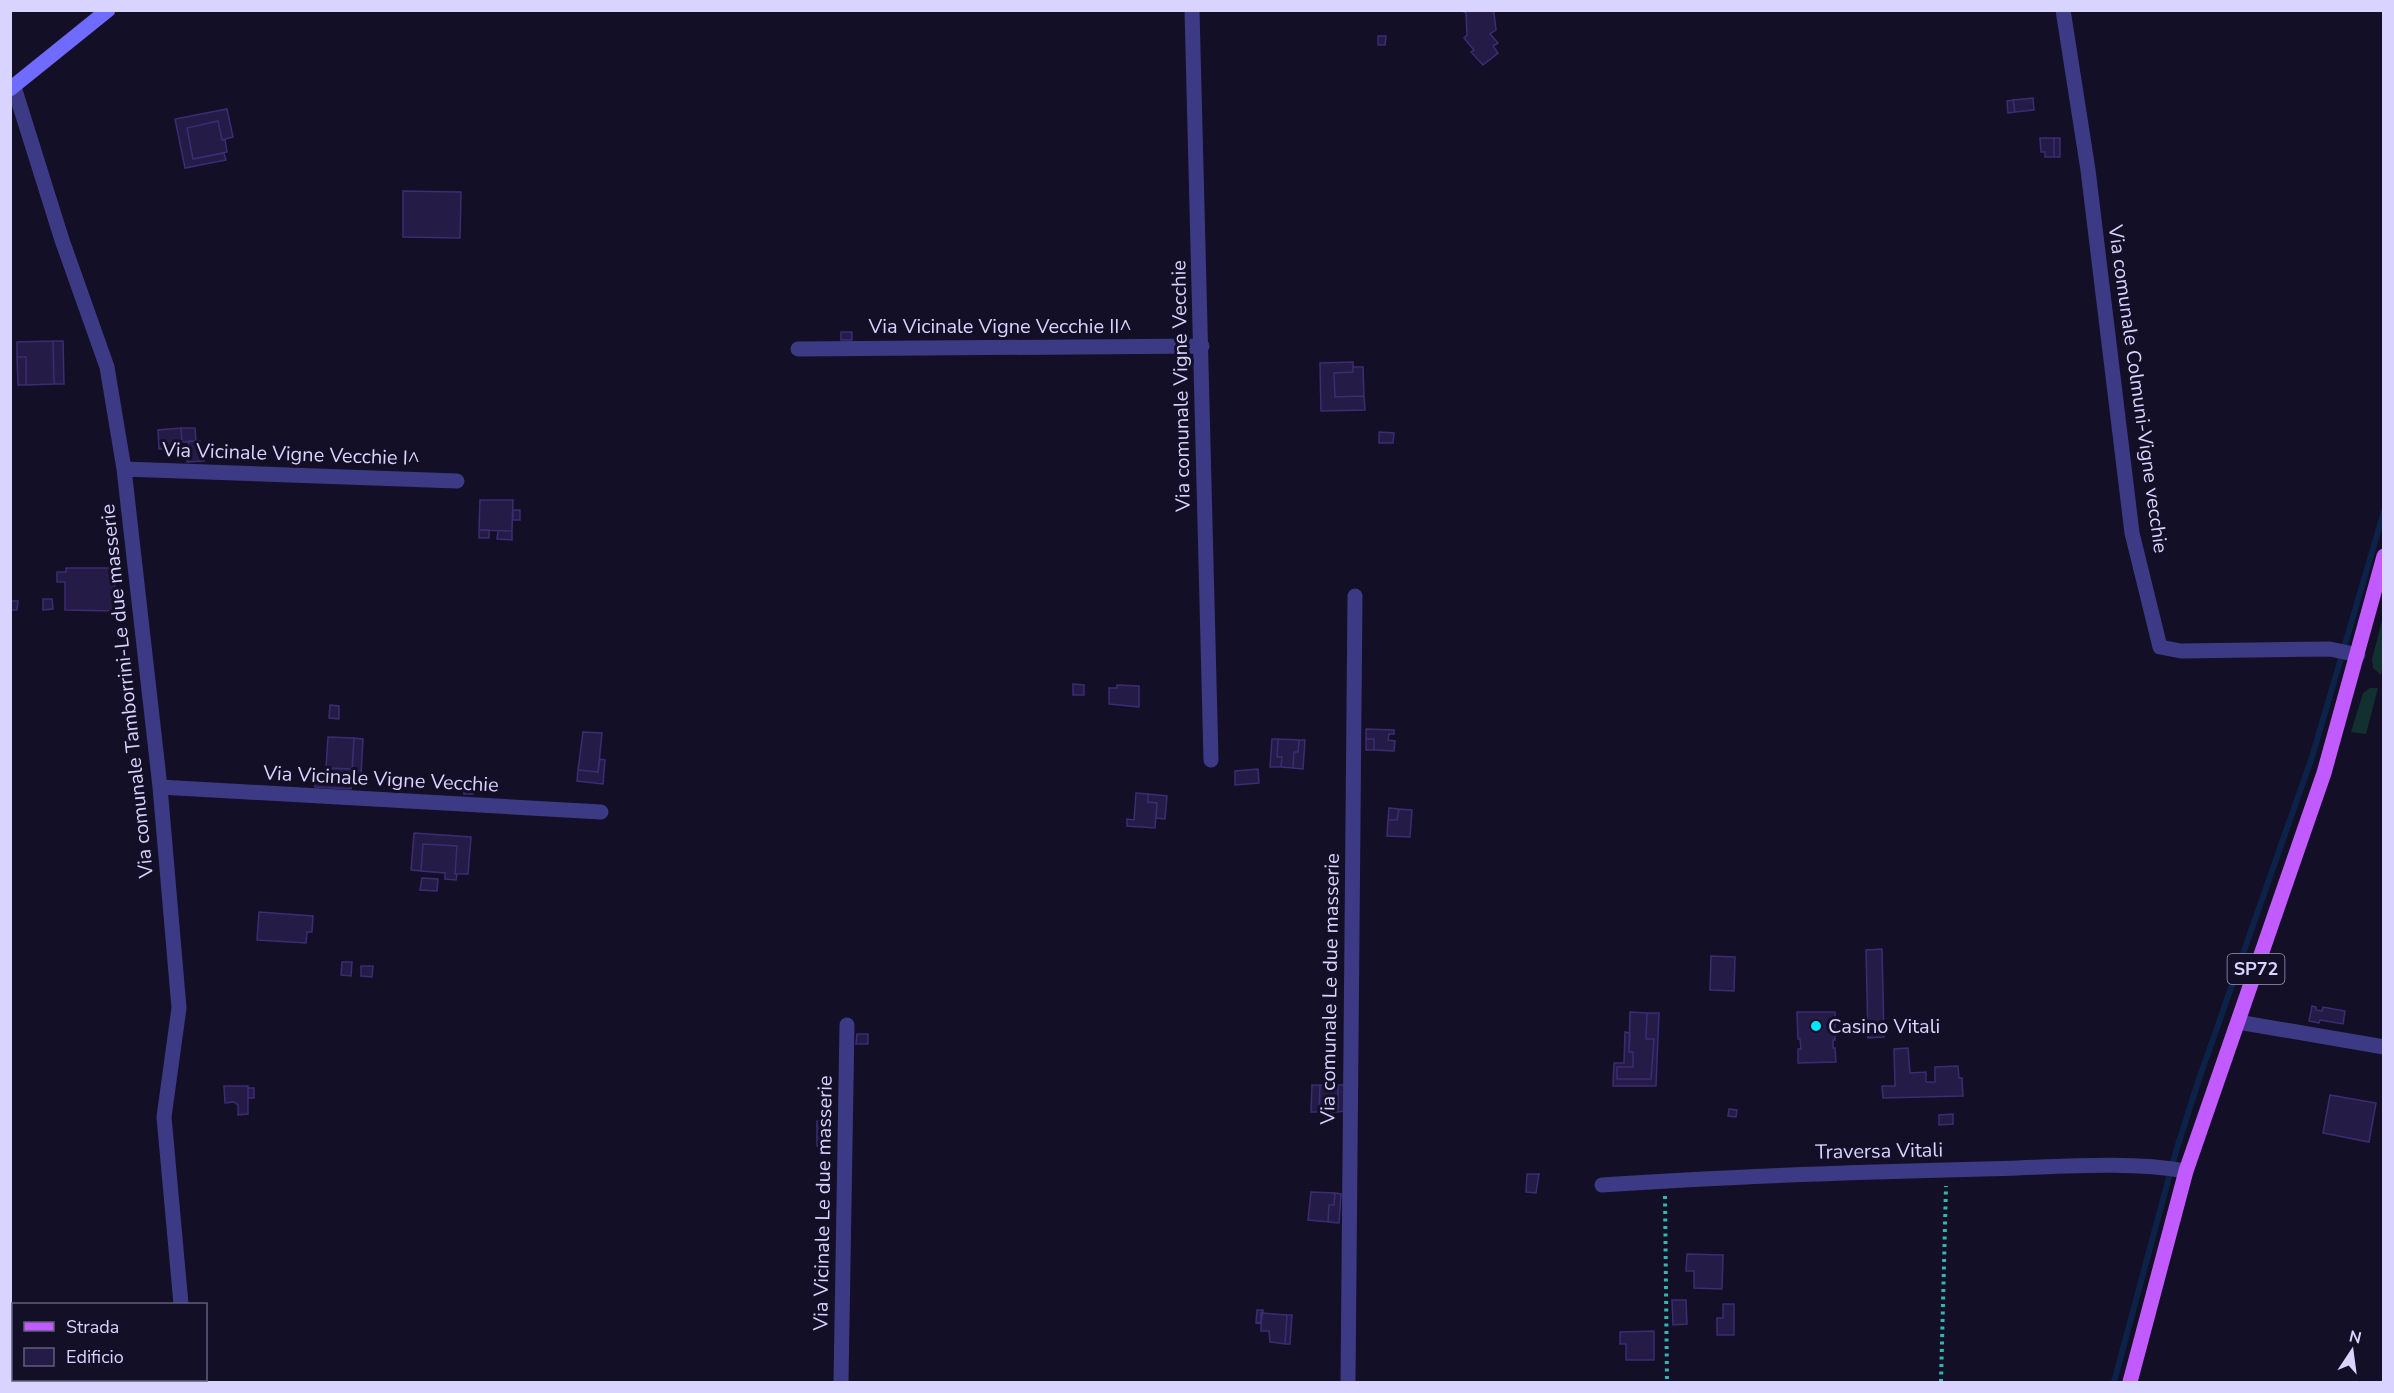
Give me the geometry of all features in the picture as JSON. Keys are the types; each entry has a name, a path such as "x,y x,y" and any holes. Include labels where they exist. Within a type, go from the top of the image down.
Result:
{"main road":[{"path":"12,88 108,10"},
{"name":"SP72","path":"2130,1383 2186,1171 2324,773 2384,556"}],"street":[{"name":"Via comunale Vigne Vecchie","path":"1192,10 1211,760"},
{"name":"Via comunale Colmuni-Vigne vecchie","path":"2063,10 2088,170 2132,532 2160,647 2181,651 2330,649 2358,655"},
{"name":"Via comunale Tamborrini-Le due masserie","path":"12,88 107,367 124,469 160,788 178,1008 164,1117 181,1303"},
{"name":"Via Vicinale Vigne Vecchie II^","path":"798,349 1202,346"},
{"name":"Via Vicinale Vigne Vecchie I^","path":"124,469 457,481"},
{"name":"Via comunale Le due masserie","path":"1348,1383 1355,596"},
{"name":"Via Vicinale Vigne Vecchie","path":"160,788 601,812"},
{"path":"2238,1022 2384,1047"},
{"name":"Via Vicinale Le due masserie","path":"840,1383 847,1025"},
{"name":"Traversa Vitali","path":"1602,1185 1665,1180 1946,1170 2156,1166 2186,1171"}],"path":[{"path":"1941,1383 1944,1340 1946,1170"},
{"path":"1665,1180 1667,1383"}],"green space":[{"path":"2383,617 2381,675 2373,668 2372,659"},
{"path":"2370,688 2378,688 2366,734 2351,732 2363,693"}],"building":[{"path":"1461,10 1490,10 1494,13 1496,30 1490,34 1498,43 1493,46 1498,53 1483,65 1471,52 1474,50 1464,38 1467,35 1466,13"},
{"path":"1378,36 1386,36 1385,45 1378,45"},
{"path":"2033,98 2034,110 2015,112 2013,100"},
{"path":"2013,100 2015,112 2008,113 2007,101"},
{"path":"227,109 233,137 222,140 218,121 187,128 193,159 224,153 226,160 185,168 175,119"},
{"path":"218,121 227,152 193,159 187,128"},
{"path":"2040,138 2054,138 2054,157 2045,157 2045,152 2041,152"},
{"path":"2054,138 2060,138 2060,157 2054,157"},
{"path":"403,191 461,192 460,238 403,237"},
{"path":"841,332 852,332 852,340 841,340"},
{"path":"53,341 63,341 64,384 54,384"},
{"path":"53,341 54,384 26,385 26,357 17,357 17,342"},
{"path":"17,357 26,357 26,385 18,385"},
{"path":"1353,362 1353,372 1334,373 1335,397 1364,396 1365,410 1321,411 1320,363"},
{"path":"1353,367 1363,367 1364,396 1335,397 1334,373 1353,372"},
{"path":"181,428 195,428 196,441 182,442"},
{"path":"181,428 182,442 173,443 173,448 159,449 158,430"},
{"path":"1379,432 1394,433 1393,443 1379,443"},
{"path":"189,441 200,441 204,461 187,462"},
{"path":"480,500 513,500 512,531 479,530"},
{"path":"513,510 520,510 520,520 513,520"},
{"path":"479,530 489,530 489,538 479,538"},
{"path":"498,531 512,531 512,540 497,539"},
{"path":"66,568 115,568 115,611 65,610 65,582 57,582 57,572 66,572"},
{"path":"43,599 52,599 53,609 43,610"},
{"path":"10,601 18,601 17,610 10,610"},
{"path":"1073,684 1084,685 1084,695 1073,695"},
{"path":"1117,685 1139,686 1139,707 1109,704 1109,688 1117,688"},
{"path":"330,705 339,706 339,719 329,718"},
{"path":"1366,729 1394,730 1394,734 1389,734 1388,740 1395,741 1394,751 1374,750 1374,739 1366,739"},
{"path":"583,732 602,733 598,772 578,770"},
{"path":"328,737 354,738 352,769 326,768"},
{"path":"354,738 363,739 361,775 352,775"},
{"path":"1272,739 1278,739 1277,757 1282,757 1281,767 1270,767"},
{"path":"1278,739 1299,740 1298,752 1294,752 1293,768 1281,767 1282,757 1277,757"},
{"path":"1366,739 1374,739 1374,750 1366,750"},
{"path":"1299,740 1305,740 1303,769 1293,768 1294,752 1298,752"},
{"path":"600,759 605,760 603,784 577,781 578,770 598,772"},
{"path":"326,768 352,769 352,775 326,773"},
{"path":"1258,769 1259,783 1235,785 1235,771"},
{"path":"316,772 352,775 351,789 315,787"},
{"path":"464,786 473,786 473,794 464,794"},
{"path":"1136,793 1148,794 1148,802 1157,803 1155,828 1127,826 1127,819 1134,820"},
{"path":"1148,794 1167,796 1165,819 1156,818 1157,803 1148,802"},
{"path":"1389,808 1399,809 1397,820 1388,820"},
{"path":"1399,809 1412,810 1410,837 1387,836 1388,820 1397,820"},
{"path":"414,833 471,837 468,874 455,874 457,846 423,844 421,871 411,870"},
{"path":"423,844 457,846 456,880 445,879 445,873 421,871"},
{"path":"422,878 438,879 437,891 420,890"},
{"path":"259,912 313,916 312,932 307,932 306,943 257,940"},
{"path":"1882,949 1884,1037 1868,1038 1866,950"},
{"path":"1711,956 1735,957 1734,991 1710,990"},
{"path":"342,962 352,962 351,976 341,975"},
{"path":"361,966 373,966 372,977 361,976"},
{"path":"2312,1006 2322,1011 2323,1007 2345,1011 2343,1024 2320,1020 2319,1023 2309,1021"},
{"path":"1630,1012 1647,1013 1646,1039 1654,1039 1651,1079 1617,1079 1617,1067 1633,1067 1633,1052 1629,1052"},
{"name":"Casino Vitali","path":"1797,1012 1835,1012 1833,1048 1835,1048 1836,1062 1798,1063 1798,1049 1801,1049 1800,1039 1798,1039"},
{"path":"1647,1013 1659,1013 1656,1086 1613,1086 1614,1063 1624,1063 1625,1032 1630,1033 1629,1052 1633,1052 1633,1067 1617,1067 1617,1079 1651,1079 1654,1039 1646,1039"},
{"path":"857,1034 868,1034 868,1044 856,1044"},
{"path":"1908,1048 1910,1073 1926,1072 1926,1082 1935,1082 1935,1067 1958,1066 1959,1078 1962,1078 1963,1096 1883,1098 1882,1086 1895,1086 1894,1049"},
{"path":"1312,1085 1320,1085 1319,1112 1311,1112"},
{"path":"1320,1085 1338,1085 1338,1112 1319,1112"},
{"path":"1338,1085 1347,1085 1346,1111 1338,1112"},
{"path":"224,1086 248,1086 248,1114 238,1115 238,1105 234,1102 225,1103"},
{"path":"248,1088 254,1088 254,1098 248,1098"},
{"path":"2330,1095 2376,1103 2369,1142 2323,1133"},
{"path":"1729,1109 1737,1110 1736,1117 1728,1116"},
{"path":"1953,1114 1953,1124 1939,1125 1939,1115"},
{"path":"817,1121 832,1121 832,1146 817,1146"},
{"path":"1527,1174 1539,1174 1536,1193 1526,1192"},
{"path":"1311,1192 1335,1193 1334,1205 1329,1205 1328,1222 1308,1220"},
{"path":"1335,1193 1341,1194 1339,1223 1328,1222 1329,1205 1334,1205"},
{"path":"1687,1254 1723,1255 1722,1289 1694,1288 1694,1271 1686,1271"},
{"path":"1672,1300 1686,1300 1687,1324 1673,1325"},
{"path":"1723,1304 1734,1304 1734,1335 1717,1335 1717,1318 1723,1318"},
{"path":"816,1306 826,1306 827,1317 816,1317"},
{"path":"1257,1310 1263,1310 1261,1322 1256,1323"},
{"path":"1261,1313 1287,1315 1285,1344 1270,1342 1269,1331 1261,1331"},
{"path":"1287,1315 1292,1315 1290,1344 1285,1344"},
{"path":"1654,1331 1654,1360 1626,1360 1626,1344 1620,1344 1620,1332"}],"waterway":[{"path":"2114,1382 2176,1151 2312,757 2384,511"}],"place":[{"name":"Casino Vitali","path":"1816,1026"}]}
